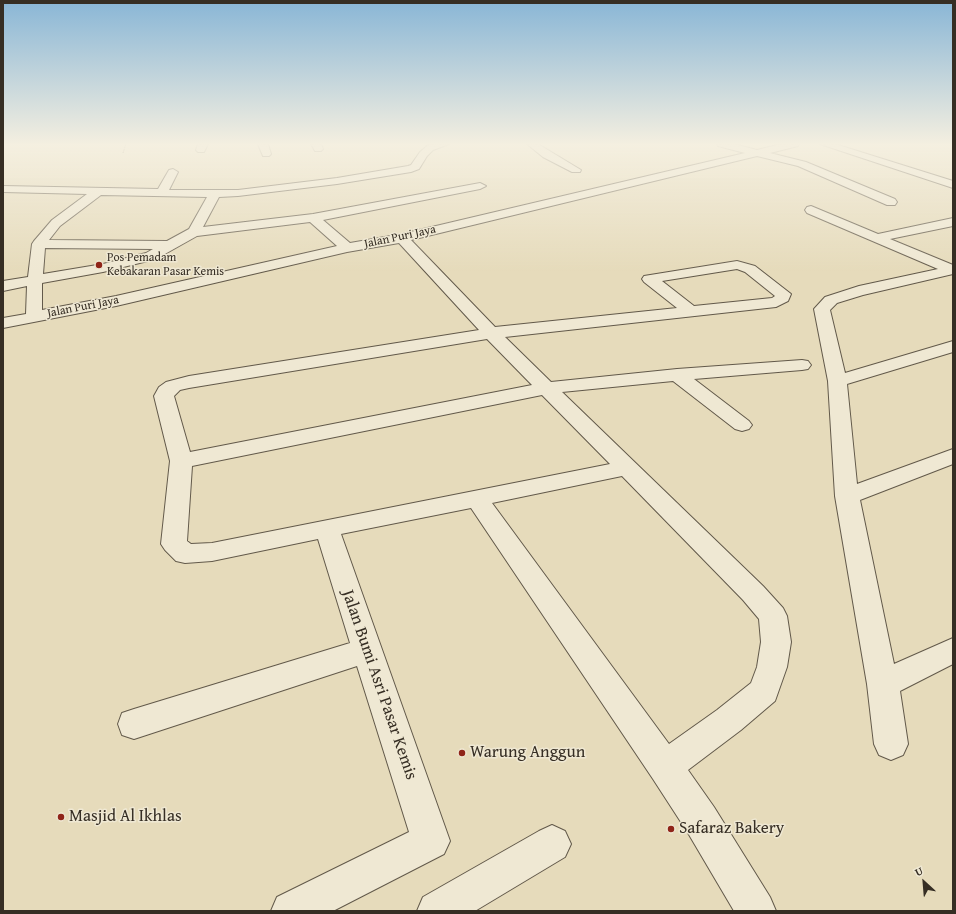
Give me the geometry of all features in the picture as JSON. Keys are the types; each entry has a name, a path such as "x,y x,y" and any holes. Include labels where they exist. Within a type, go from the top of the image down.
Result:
{"street":[{"path":"162,192 165,187"},
{"path":"3,189 214,194 284,187"},
{"path":"3,286 35,281 108,283 151,256 194,232 313,218 477,187"},
{"name":"Jalan Puri Jaya","path":"3,323 34,317 108,283 342,244 402,238 612,187"},
{"path":"855,187 891,202"},
{"path":"34,317 35,281 39,244 56,223 99,191"},
{"path":"194,232 212,201 214,194"},
{"path":"811,210 952,270"},
{"path":"313,218 342,244"},
{"path":"876,238 953,222"},
{"path":"402,238 491,333 754,593 773,616 776,642 772,667 764,691 666,767"},
{"path":"39,244 170,245"},
{"path":"628,468 212,552 185,554 174,544 181,460 164,396 166,391 173,386 197,380 491,333 776,302 782,298 783,294 750,269 737,265 649,279 691,311"},
{"path":"891,744 882,684 847,496 837,381 822,309 831,300 859,291 952,270"},
{"path":"837,381 953,346"},
{"path":"181,460 547,388 677,375 802,366"},
{"path":"677,375 742,425"},
{"path":"847,496 953,456"},
{"path":"477,499 666,767 701,820 756,911"},
{"name":"Jalan Bumi Asri Pasar Kemis","path":"291,911 432,841 326,529"},
{"path":"134,724 367,650"},
{"path":"882,684 953,650"},
{"path":"437,911 552,844"}],"place":[{"name":"Pos Pemadam Kebakaran Pasar Kemis","path":"99,265"},
{"name":"Warung Anggun","path":"462,753"},
{"name":"Masjid Al Ikhlas","path":"61,817"},
{"name":"Safaraz Bakery","path":"671,829"}]}
